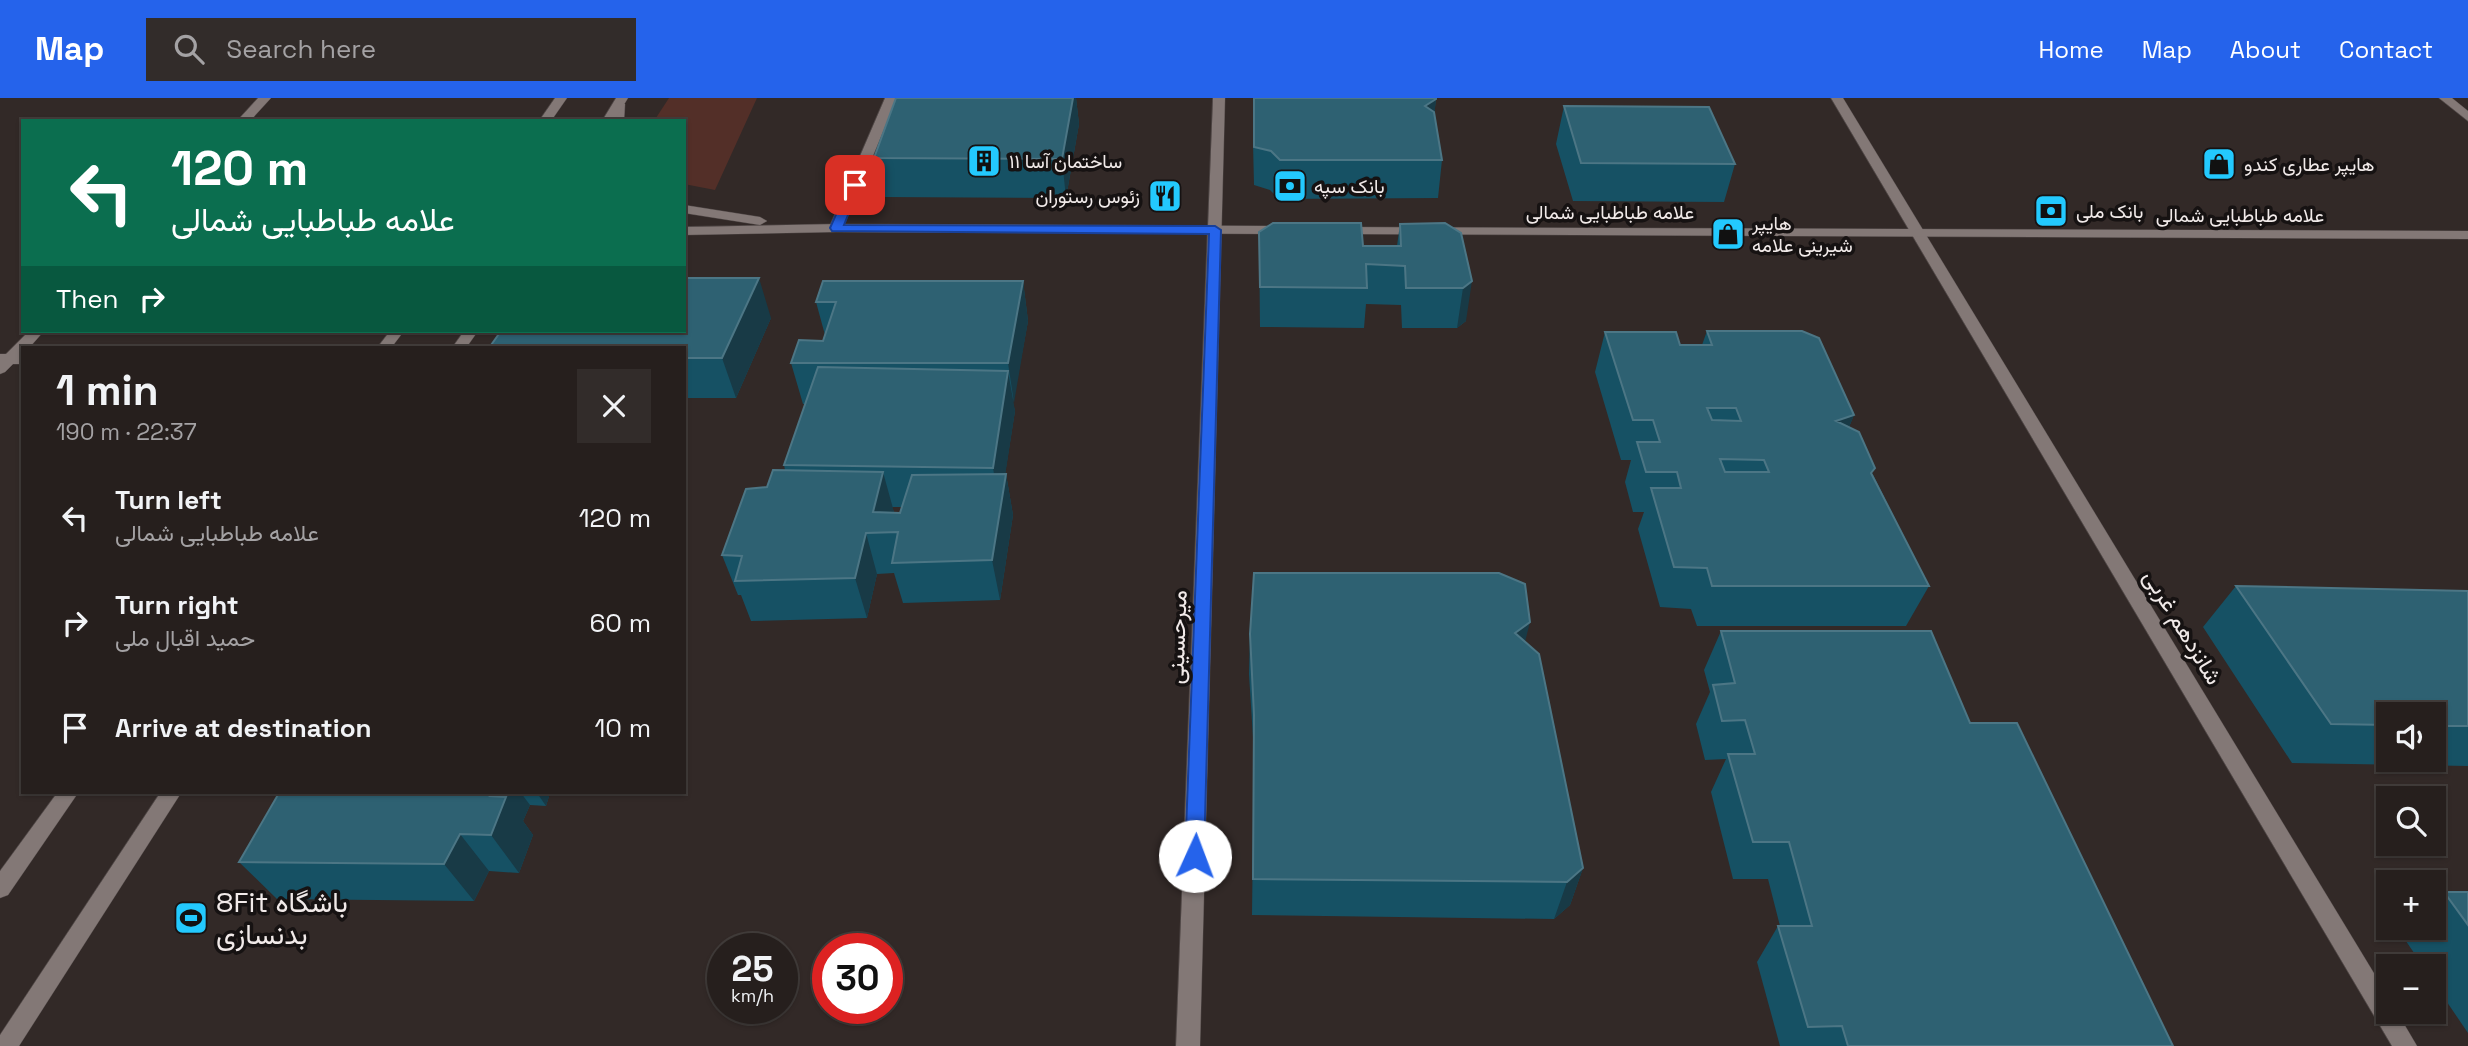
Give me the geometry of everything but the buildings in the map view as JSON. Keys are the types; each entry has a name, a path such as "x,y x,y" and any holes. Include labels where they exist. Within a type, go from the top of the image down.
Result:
{"street":[{"path":"245,119 265,98"},
{"path":"546,119 561,98"},
{"path":"836,228 891,98"},
{"name":"میرحسینی","path":"1188,1046 1219,98"},
{"name":"شانزدهم غربی","path":"1837,98 2405,1046"},
{"path":"2445,98 2468,117"},
{"path":"609,119 620,101"},
{"path":"618,119 620,101"},
{"path":"686,209 836,228"},
{"path":"686,239 836,228"},
{"path":"686,231 836,228 1298,230"},
{"name":"علامه طباطبایی شمالی","path":"1325,230 2468,235"},
{"path":"22,346 35,333"},
{"path":"8,361 21,348"},
{"path":"0,888 67,794"},
{"path":"6,1046 170,794"}],"shaded area":[{"path":"669,98 757,98 715,190 686,184 686,119 655,119"}],"place":[{"name":"ساختمان آسا ۱۱","path":"984,161"},
{"name":"هایپر عطاری کندو","path":"2219,164"},
{"name":"بانک سپه","path":"1290,186"},
{"name":"زئوس رستوران","path":"1165,196"},
{"name":"بانک ملی","path":"2051,211"},
{"name":"هایپر شیرینی علامه","path":"1728,234"},
{"name":"8Fit باشگاه بدنسازی","path":"191,918"}],"route":[{"path":"855,185 836,228 1215,230 1195,856"}]}
